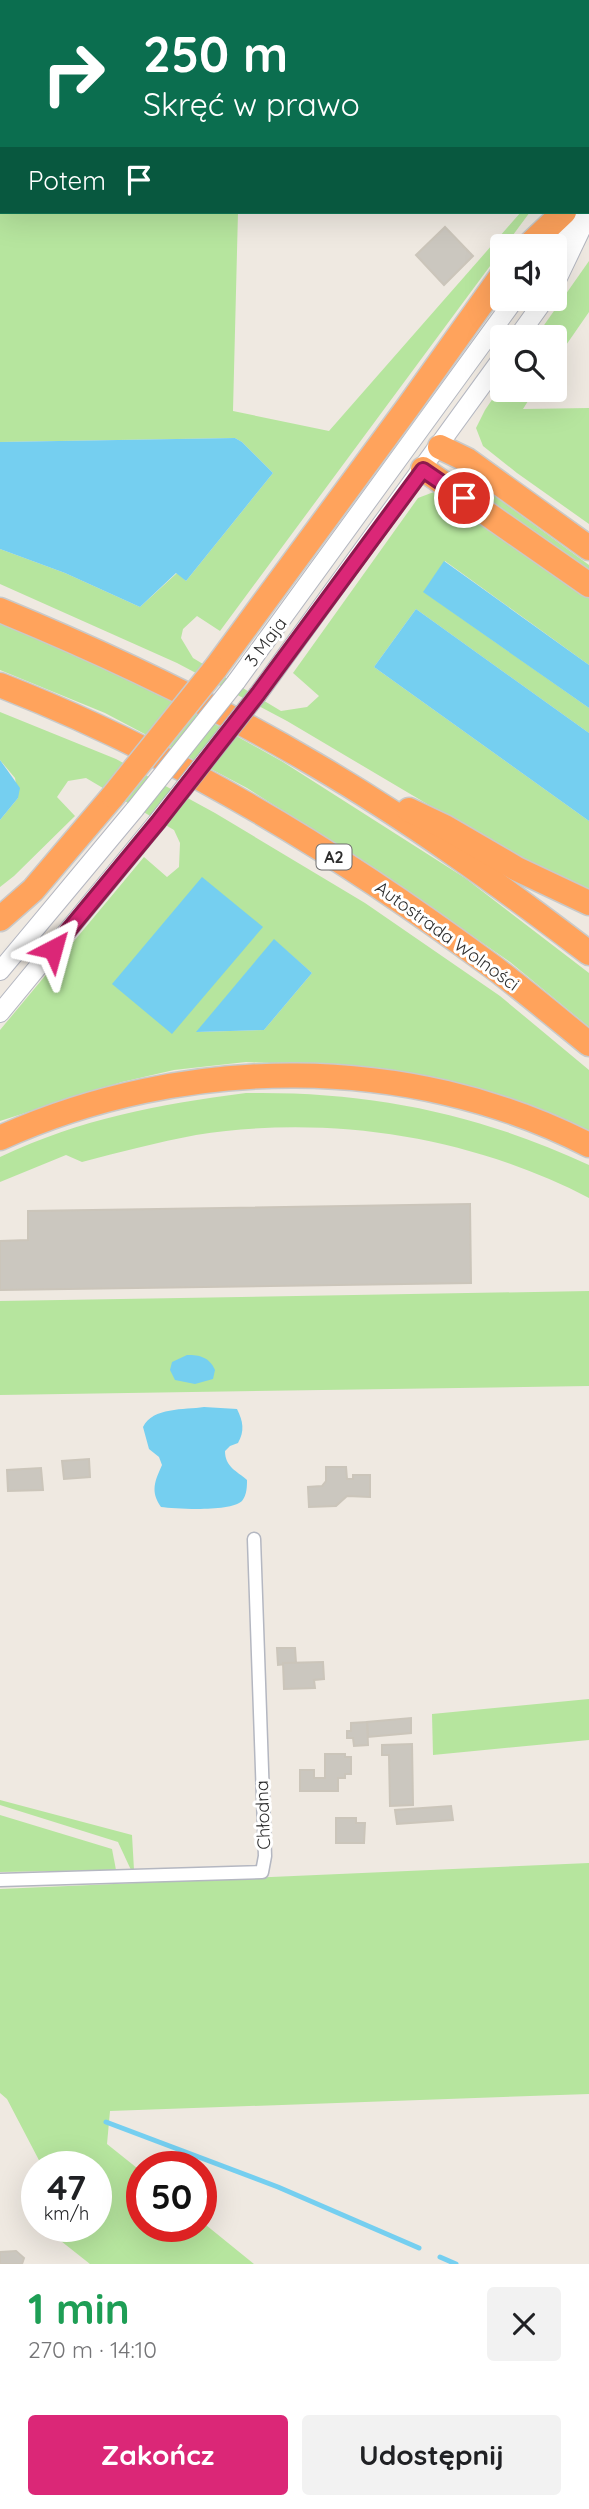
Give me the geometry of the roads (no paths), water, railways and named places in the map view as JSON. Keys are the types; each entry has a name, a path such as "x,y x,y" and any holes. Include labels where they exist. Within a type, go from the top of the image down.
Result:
{"highway":[{"path":"541,234 563,214"},
{"path":"0,919 33,890 215,669 490,292"},
{"path":"440,447 467,460 589,548"},
{"path":"423,470 589,585"},
{"path":"0,610 215,709 315,765 440,845 589,953"},
{"name":"Autostrada Wolności","path":"0,685 134,744 239,800 357,871 494,968 589,1044"},
{"path":"0,696 55,707"},
{"path":"315,765 444,827 517,869 589,902"},
{"path":"0,1138 75,1109 149,1089 215,1079 295,1075 349,1078 410,1086 466,1098 521,1116 589,1144"}],"main road":[{"path":"563,234 578,214"},
{"path":"567,259 589,214"},
{"name":"3 Maja","path":"0,971 236,682 505,311"},
{"name":"3 Maja","path":"0,1013 158,822 258,694 490,375"},
{"path":"409,444 440,447"},
{"path":"409,444 423,470"}],"street":[{"name":"Chłodna","path":"0,1880 262,1871 265,1856 254,1539"}],"water":[{"path":"235,438 273,473 186,581 176,573 140,607 65,573 0,549 0,442"},
{"path":"444,561 589,665 589,708 423,592"},
{"path":"416,609 589,733 589,821 374,667"},
{"path":"0,760 20,788 18,798 0,820"},
{"path":"202,877 263,927 172,1034 112,984"},
{"path":"274,939 312,973 264,1030 196,1032"},
{"path":"187,1355 200,1356 210,1362 215,1370 213,1379 195,1384 175,1380 170,1370 172,1362"},
{"path":"204,1407 237,1409 239,1413 242,1434 238,1443 225,1451 229,1465 247,1480 245,1496 242,1501 227,1507 161,1507 155,1486 162,1465 159,1457 149,1449 143,1427 161,1413"}],"waterway":[{"path":"106,2122 278,2187 419,2248"},
{"path":"440,2257 456,2264"}]}
